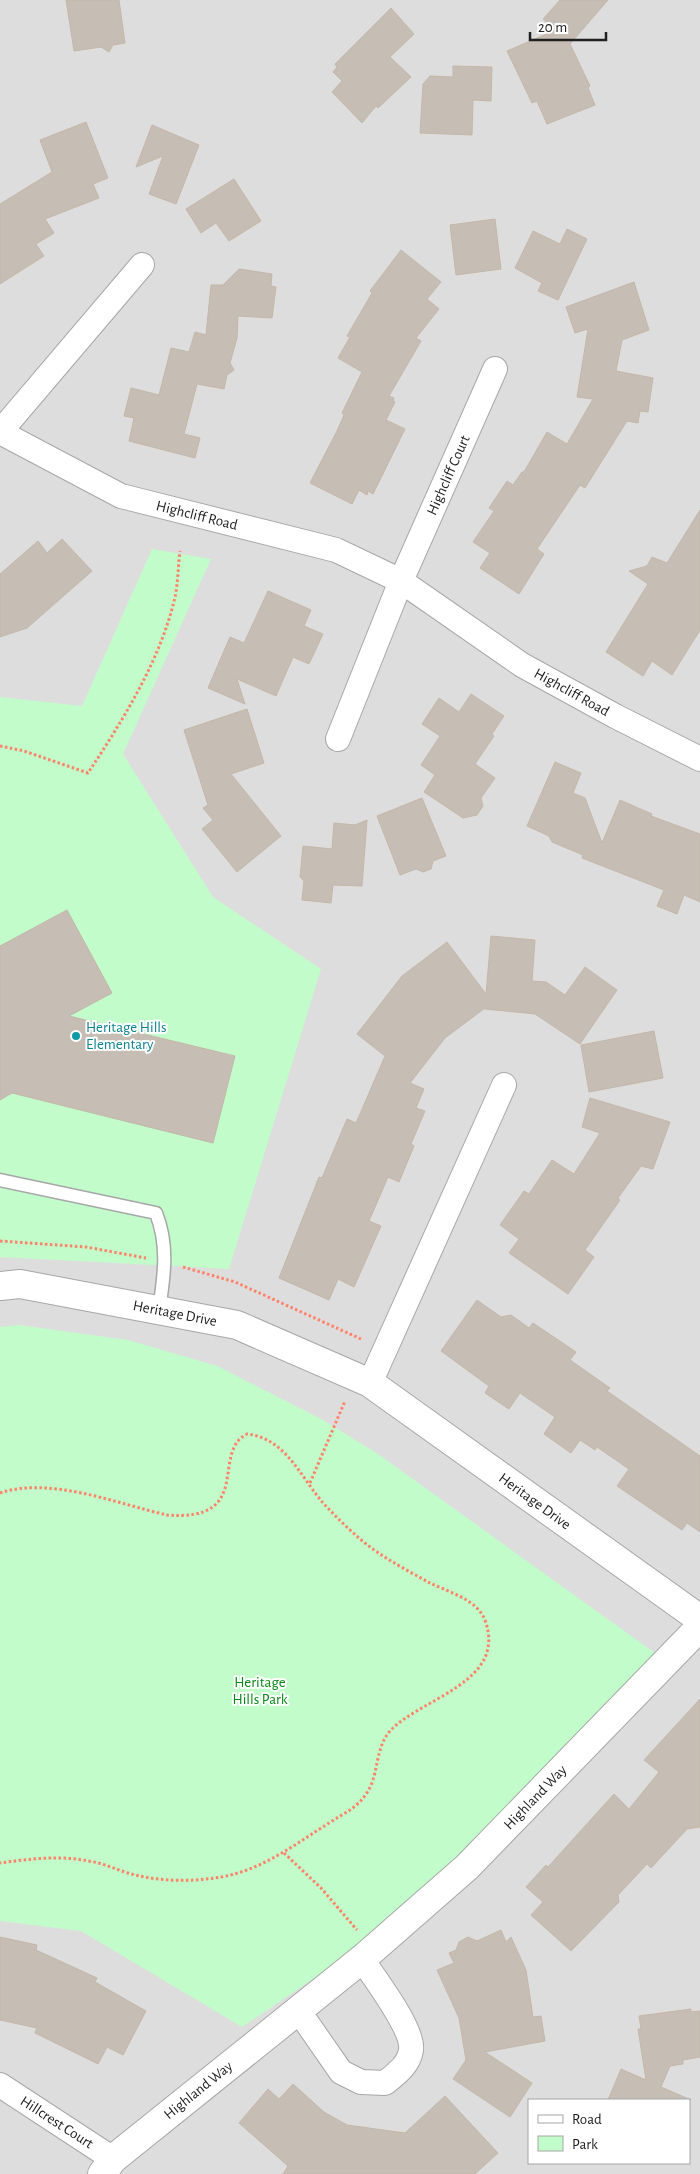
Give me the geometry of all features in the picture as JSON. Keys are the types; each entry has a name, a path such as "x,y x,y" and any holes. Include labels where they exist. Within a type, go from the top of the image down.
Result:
{"street":[{"name":"Highcliff Road","path":"142,266 0,432 121,496 336,550 401,581 522,665 615,716 697,752"},
{"name":"Highcliff Court","path":"401,581 495,369"},
{"path":"338,739 401,581"},
{"path":"363,1380 504,1085"},
{"name":"Heritage Drive","path":"0,1286 20,1284 237,1325 363,1380 700,1619"},
{"name":"Highland Way","path":"108,2166 368,1954 467,1867 700,1627"},
{"path":"298,2010 341,2072 361,2082 385,2083 404,2067 412,2050 405,2024 368,1954"},
{"name":"Hillcrest Court","path":"0,2085 108,2166"}],"lane":[{"path":"0,1180 156,1213 163,1231 166,1262 159,1310"}],"path":[{"path":"0,746 24,751 88,773 118,727 154,656 175,598 180,552"},
{"path":"310,1483 363,1380"},
{"path":"0,1493 23,1489 70,1490 167,1515 199,1514 210,1510 219,1501 237,1442 247,1434 265,1439 285,1453 310,1483 322,1502 366,1545 410,1573 451,1592 474,1606 484,1618 489,1641 485,1655 476,1671 464,1683 390,1731 378,1754 370,1788 360,1803 284,1853 246,1871 221,1877 158,1880 86,1860 40,1858 0,1863"},
{"path":"284,1853 321,1888 368,1954"}],"shaded area":[{"path":"0,0 700,0 700,2174 0,2174"}],"green space":[{"path":"152,549 211,559 123,754 213,897 321,969 229,1269 0,1257 0,697 82,706"},
{"name":"Heritage Hills Park","path":"19,1325 128,1340 217,1366 323,1420 378,1454 655,1653 490,1837 375,1937 242,2027 81,1931 0,1921 0,1327"}],"building":[{"path":"66,0 119,0 125,43 113,45 109,52 101,47 74,51"},
{"path":"560,0 608,0 570,44 590,86 588,88 595,105 547,124 537,101 532,103 507,51 556,30 543,19"},
{"path":"391,8 414,34 390,57 411,77 378,108 376,106 362,123 332,92 342,81 333,72 337,67 335,64"},
{"path":"453,66 492,67 491,101 473,100 472,135 420,133 423,84 430,76 453,77"},
{"path":"86,122 108,178 93,184 99,198 45,219 54,233 36,244 44,256 0,284 0,204 52,172 40,140"},
{"path":"152,125 199,145 176,204 149,194 163,156 136,167"},
{"path":"234,179 261,221 229,241 216,223 201,233 186,209"},
{"path":"495,219 501,269 456,275 450,225"},
{"path":"567,229 587,239 558,300 538,291 542,283 515,268 533,231 560,244"},
{"path":"401,250 441,282 427,299 439,309 416,338 421,341 389,396 394,398 393,401 395,402 386,420 405,429 373,494 368,491 367,495 359,490 352,504 310,483 337,431 344,415 342,413 362,372 338,358 350,337 347,336 372,293 370,291"},
{"path":"239,269 272,274 271,286 276,287 272,318 238,316 237,338 230,363 234,370 227,375 224,389 197,384 184,434 200,438 195,458 129,441 134,418 124,416 131,388 159,395 171,348 189,352 195,332 206,335 211,285 223,285"},
{"path":"634,282 649,330 622,340 616,371 653,378 648,412 640,411 638,423 627,421 585,488 580,485 537,549 544,554 519,594 480,568 490,553 473,542 494,511 489,508 507,481 513,485 522,472 524,472 547,432 567,444 593,399 577,397 588,329 575,333 566,307"},
{"path":"700,510 700,630 672,675 652,661 643,676 606,652 648,584 629,571 647,566 652,557 667,563"},
{"path":"62,539 92,571 27,628 0,637 0,574 38,541 47,553"},
{"path":"268,591 311,610 304,626 323,634 309,664 293,657 276,696 237,679 245,704 208,688 230,637 244,643"},
{"path":"471,694 504,716 492,734 494,736 475,764 495,778 481,798 483,806 477,815 463,818 424,792 435,775 421,765 440,736 422,724 439,698 459,712"},
{"path":"247,709 264,763 231,774 281,836 237,872 202,829 213,820 203,808 208,805 184,730"},
{"path":"555,762 581,773 573,793 585,798 602,843 620,800 652,814 651,816 700,834 700,902 684,895 677,914 657,906 664,890 582,858 583,855 552,842 549,836 527,826"},
{"path":"422,798 446,856 433,861 431,869 423,872 416,869 400,875 377,816"},
{"path":"367,820 362,886 333,885 331,903 302,900 304,881 300,877 303,846 332,849 334,823 355,825"},
{"name":"Heritage Hills Elementary","path":"67,910 112,993 69,1016 235,1056 213,1143 12,1093 0,1100 0,946"},
{"path":"491,936 535,940 532,981 546,982 565,995 585,967 617,990 580,1044 535,1014 485,1008 445,1038 410,1083 424,1089 416,1108 425,1111 411,1144 414,1146 399,1182 388,1177 369,1221 381,1226 354,1287 338,1279 329,1300 279,1278 319,1177 322,1178 347,1119 356,1123 385,1056 357,1034 402,976 447,942 486,994"},
{"path":"654,1031 663,1078 589,1092 581,1045"},
{"path":"590,1098 670,1122 653,1169 641,1166 618,1198 620,1200 585,1250 594,1257 568,1294 509,1253 519,1239 500,1225 524,1191 529,1194 552,1160 574,1174 600,1133 582,1127"},
{"path":"477,1300 501,1317 511,1315 529,1328 533,1323 576,1352 570,1360 610,1388 607,1391 700,1456 700,1532 687,1523 682,1530 617,1486 629,1469 597,1447 595,1450 580,1440 571,1453 544,1434 555,1417 520,1393 509,1409 485,1393 489,1386 441,1351"},
{"path":"700,1699 700,1827 687,1829 651,1868 647,1864 618,1895 619,1902 571,1951 531,1915 543,1902 526,1887 546,1865 548,1867 614,1794 629,1809 659,1772 644,1760"},
{"path":"501,1930 506,1942 511,1937 526,1970 533,2017 541,2016 545,2041 485,2052 532,2083 510,2117 453,2079 466,2060 459,2018 437,1970 454,1963 449,1953 456,1950 459,1942 468,1937 477,1941"},
{"path":"0,1937 37,1945 36,1950 97,1978 95,1982 146,2011 123,2055 107,2047 98,2064 35,2033 37,2028 0,2020"},
{"path":"691,2009 691,2012 700,2011 700,2057 683,2060 683,2064 670,2066 661,2087 689,2099 608,2099 621,2069 646,2080 638,2029 641,2029 639,2016"},
{"path":"293,2084 324,2112 347,2125 405,2133 445,2096 498,2153 475,2174 283,2174 288,2166 239,2123 268,2089 279,2099"}],"place":[{"name":"Heritage Hills Elementary","path":"76,1036"}]}
